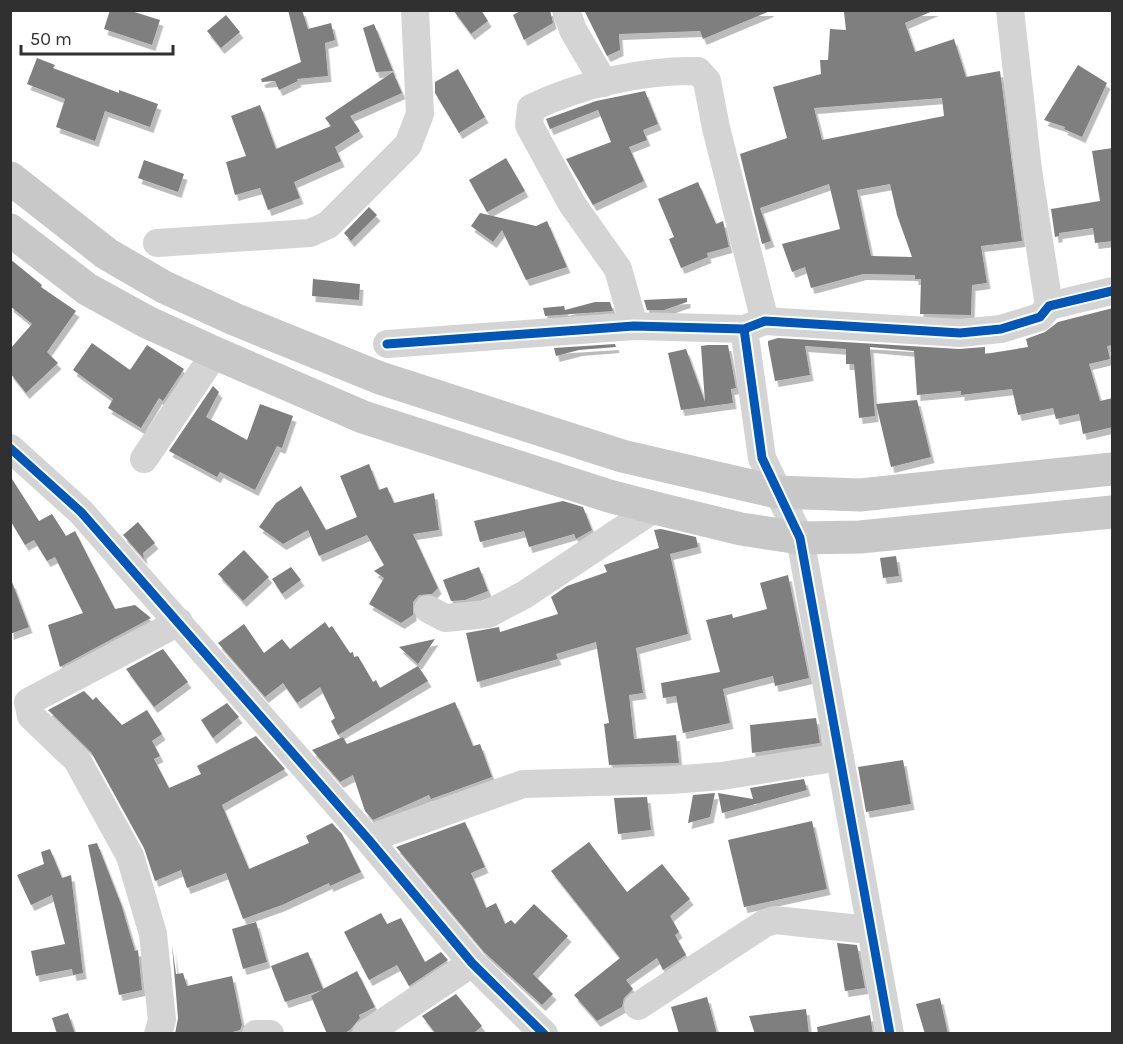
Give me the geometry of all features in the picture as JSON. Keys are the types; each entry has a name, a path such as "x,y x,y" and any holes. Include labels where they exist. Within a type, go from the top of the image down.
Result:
{"main road":[{"path":"10,178 107,254 164,287 234,319 380,378 622,456 777,492 860,495 1113,469"},
{"path":"10,230 87,289 147,322 363,417 609,496 655,508 741,529 800,538 860,537 1113,512"}],"street":[{"path":"567,10 573,30 604,82"},
{"path":"1010,10 1028,170 1049,306"},
{"path":"158,243 310,233 328,225 408,145 420,114 419,13"},
{"path":"634,326 618,269 572,204 529,125 531,108 604,82 681,71 698,71 707,81 754,325 762,458 800,538 869,930 890,1034"},
{"path":"387,344 634,326 754,325 960,333 1001,329 1040,317 1049,306 1113,291"},
{"path":"144,459 215,353"},
{"path":"10,448 81,512 368,838 472,963 544,1034"},
{"path":"428,609 445,618 488,615 655,508"},
{"path":"158,1034 162,1020 153,934 130,856 77,760 31,716 28,702 179,622"},
{"path":"368,838 524,784 671,780 722,776 840,757"},
{"path":"638,1006 765,923 775,920 869,930"},
{"path":"366,1034 472,963"},
{"path":"256,1034 270,1034"}],"building":[{"path":"110,10 128,10 160,20 152,45 104,29"},
{"path":"288,10 302,10 308,29 331,23 335,40 325,43 328,76 297,79 298,81 279,90 275,81 262,82 261,79 301,62"},
{"path":"453,10 481,10 488,21 471,34"},
{"path":"522,10 550,10 553,23 524,40 513,15"},
{"path":"584,10 770,11 703,39 700,31 619,34 620,50 607,56"},
{"path":"935,10 905,23 915,52 954,39 966,77 1000,71 1022,241 981,246 987,283 972,285 971,315 920,314 921,279 915,279 915,275 863,274 811,288 805,267 792,272 782,244 840,229 829,184 760,208 771,241 762,244 740,154 787,138 773,87 821,74 820,60 828,60 830,29 846,30 844,12","holes":["942,98 944,116 822,140 814,108","890,184 897,215 912,257 871,256 857,190"]},
{"path":"226,15 240,32 221,48 207,31"},
{"path":"374,24 393,71 376,72 363,28"},
{"path":"37,58 55,65 53,68 119,93 119,90 158,104 150,127 105,111 95,141 56,127 65,99 27,84"},
{"path":"1078,65 1107,83 1082,137 1064,129 1065,127 1044,120"},
{"path":"458,69 485,117 459,133 435,93 435,82"},
{"path":"393,72 402,93 350,116 360,131 335,147 341,161 294,182 300,198 268,210 260,188 235,195 226,162 246,156 231,116 260,105 276,149 331,126 325,118"},
{"path":"645,91 658,124 643,130 647,140 629,147 644,181 593,205 566,159 611,142 598,110 550,129 546,119 596,101"},
{"path":"1113,148 1113,241 1095,243 1093,228 1059,233 1059,236 1055,237 1051,209 1100,201 1092,151"},
{"path":"506,158 525,191 487,212 469,180"},
{"path":"144,160 184,174 178,192 138,178"},
{"path":"698,182 716,224 723,221 729,247 707,253 708,257 681,268 669,239 674,237 658,199"},
{"path":"369,207 377,215 351,241 344,233"},
{"path":"480,213 536,226 547,221 567,267 526,280 502,230 493,242 471,226"},
{"path":"10,259 42,285 41,287 76,311 47,352 58,363 26,393 10,373 10,349 32,324 10,306"},
{"path":"313,279 360,284 359,300 312,296"},
{"path":"687,298 687,302 664,310 647,310 644,300"},
{"path":"595,302 610,302 613,311 545,316 543,308 564,306 565,310"},
{"path":"1113,308 1113,345 1107,346 1110,359 1089,364 1100,401 1113,398 1113,427 1083,434 1079,414 1056,419 1053,408 1018,415 1012,389 961,395 961,391 917,395 914,351 870,347 875,416 859,418 854,364 846,364 846,349 805,346 810,375 775,381 768,344 768,341 778,338 959,349 985,347 985,354 1028,347 1026,339 1045,332 1058,322"},
{"path":"92,343 130,370 147,345 184,369 163,401 159,398 141,428 108,408 113,399 73,370"},
{"path":"615,344 616,347 579,350 556,356 554,348"},
{"path":"728,345 736,388 731,389 733,403 681,410 668,353 686,349 705,402 701,346"},
{"path":"213,386 219,392 206,417 247,440 260,404 293,416 282,448 277,446 255,490 220,472 217,477 169,451"},
{"path":"917,400 931,457 891,467 876,404"},
{"path":"369,464 379,490 387,487 394,503 434,493 439,530 413,534 438,588 432,594 419,595 413,602 413,615 401,623 369,604 384,578 374,571 384,565 367,535 319,556 308,530 283,544 259,527 276,503 301,486 326,530 357,517 340,476"},
{"path":"10,476 39,521 52,514 66,536 75,531 115,609 135,605 151,618 60,667 48,625 83,613 55,557 47,561 34,540 25,545 10,520"},
{"path":"563,501 583,507 592,530 576,539 574,534 529,547 524,531 480,542 474,521"},
{"path":"138,522 155,543 143,553 144,559 123,535"},
{"path":"661,529 696,537 698,547 670,554 688,634 636,648 643,693 629,695 634,739 676,735 679,763 609,765 604,724 609,723 596,642 556,654 558,659 477,682 466,633 499,627 500,632 558,614 551,597 567,586 607,572 604,565 659,548 654,530"},
{"path":"244,550 269,577 243,601 218,574"},
{"path":"896,556 899,576 883,578 880,558"},
{"path":"291,567 301,580 282,594 272,579"},
{"path":"479,567 488,591 465,600 451,601 443,580"},
{"path":"788,575 809,678 775,686 773,676 723,689 730,723 683,733 676,696 663,698 661,683 720,672 706,620 732,614 733,618 767,609 760,583"},
{"path":"12,582 29,627 10,634 10,583"},
{"path":"325,622 329,628 332,626 350,653 353,652 354,657 358,656 373,682 376,680 380,688 418,666 428,681 338,735 331,721 335,718 320,687 297,703 283,683 265,697 218,643 244,624 264,653 282,639 290,649"},
{"path":"435,639 418,664 399,647"},
{"path":"163,649 188,682 154,707 126,669"},
{"path":"84,691 93,700 96,697 122,725 147,710 162,734 152,741 160,756 154,759 169,788 201,774 197,766 256,736 285,769 222,805 249,869 309,843 306,836 332,823 342,834 361,872 243,919 226,873 187,888 181,870 155,881 144,848 91,752 48,710"},
{"path":"455,702 473,746 480,744 492,777 431,799 429,795 373,820 365,811 353,775 340,782 312,750 343,737 347,744"},
{"path":"227,703 239,717 213,738 201,720"},
{"path":"816,718 820,743 752,753 750,725"},
{"path":"903,760 911,804 866,812 858,767"},
{"path":"804,779 807,790 722,813 718,793 753,799 750,788"},
{"path":"715,793 710,817 688,823 693,795"},
{"path":"647,797 651,830 618,834 614,798"},
{"path":"812,821 827,889 744,907 728,840"},
{"path":"465,822 485,867 471,873 486,908 496,903 505,924 511,920 515,924 534,904 568,936 533,974 553,994 542,1005 484,952 396,847"},
{"path":"589,842 627,892 662,864 690,899 670,916 679,932 675,935 686,955 663,970 657,958 626,980 633,989 624,998 622,1007 597,1021 574,995 620,958 551,871"},
{"path":"97,843 121,904 135,951 138,950 142,990 119,995 88,845"},
{"path":"50,849 62,878 71,875 83,973 73,975 72,969 36,976 31,951 65,944 52,895 31,905 17,875 44,864 41,852"},
{"path":"381,913 387,924 401,918 425,962 441,952 448,960 409,986 397,965 369,980 344,932"},
{"path":"256,922 267,962 243,969 232,929"},
{"path":"837,943 857,945 865,988 845,991"},
{"path":"172,945 176,974 183,973 187,986 232,976 242,1025 240,1030 225,1034 175,1034 178,1018"},
{"path":"308,952 323,989 357,971 375,1007 359,1015 360,1018 350,1030 343,1034 327,1034 311,996 322,990 285,1002 271,966"},
{"path":"456,994 482,1026 473,1034 436,1034 422,1016"},
{"path":"707,997 717,1034 679,1034 671,1007"},
{"path":"940,998 948,1034 925,1034 916,1004"},
{"path":"806,1009 809,1034 755,1034 749,1016"},
{"path":"68,1013 75,1034 57,1034 52,1018"},
{"path":"870,1015 873,1034 818,1034 817,1027"}],"cycle path":[{"path":"387,344 634,326 744,329 765,321 960,333 1001,329 1040,317 1049,306 1112,291"},
{"path":"744,329 762,458 800,538 890,1034"},
{"path":"10,448 81,512 368,839 472,963 544,1034"}]}
